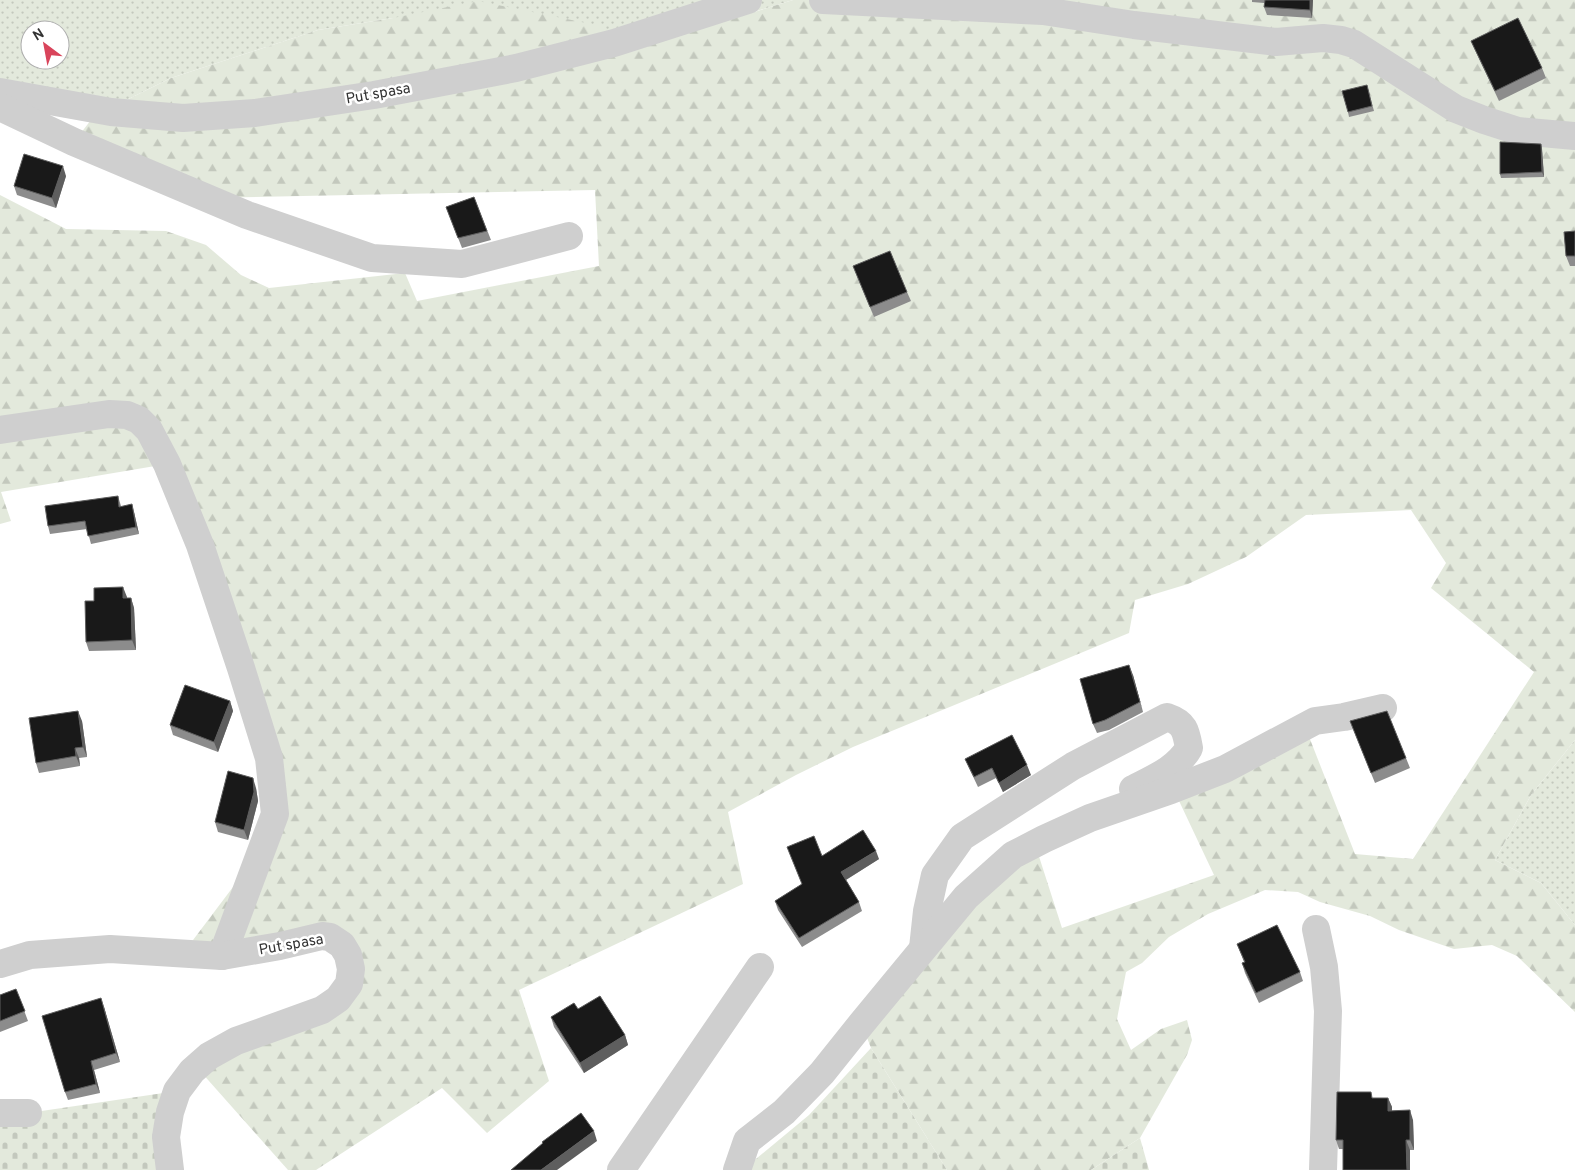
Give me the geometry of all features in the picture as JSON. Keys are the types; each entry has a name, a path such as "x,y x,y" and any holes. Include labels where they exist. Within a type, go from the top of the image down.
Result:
{"street":[{"name":"Put spasa","path":"0,92 110,112 183,118 255,112 374,94 516,68 614,43 748,0"},
{"path":"823,0 1043,11 1134,25 1276,42 1323,38 1341,40 1354,44 1456,109 1518,131 1575,136"},
{"path":"0,106 74,142 247,215 372,258 462,264 569,236"},
{"path":"0,430 109,414 127,415 139,420 149,430 166,464 200,545 241,668 269,758 273,788 275,814 222,956"},
{"path":"737,1170 747,1141 784,1112 822,1073 966,897 1013,855 1090,818 1225,769 1315,721 1344,717 1383,708"},
{"path":"923,948 927,911 935,875 962,837 1073,766 1167,717 1176,720 1186,730 1189,748 1184,758 1164,773 1130,791 1090,818"},
{"path":"1316,929 1324,967 1328,1011 1323,1170"},
{"name":"Put spasa","path":"0,964 30,955 110,950 222,956 280,946 322,936 330,937 342,945 348,955 351,969 349,984 338,999 322,1010 236,1041 209,1056 192,1071 177,1091 170,1112 166,1137 170,1170"},
{"path":"621,1170 760,967"},
{"path":"0,1113 28,1112"}],"green space":[{"path":"0,0 793,0 645,45 393,18 318,30 171,78 94,116 0,102"},
{"path":"793,0 1575,0 1575,740 1531,795 1495,860 1541,883 1575,925 1575,1012 1517,956 1492,945 1454,949 1399,930 1370,916 1320,902 1298,892 1265,890 1208,914 1169,937 1142,963 1126,972 1117,1019 1131,1050 1161,1029 1187,1020 1192,1040 1187,1055 1140,1138 1091,1170 947,1170 871,1048 864,1030 919,958 1035,844 1062,928 1214,875 1172,786 1306,729 1355,854 1413,859 1534,672 1431,588 1446,563 1411,510 1306,515 1246,557 1188,584 1135,600 1129,633 853,747 728,812 743,884 519,990 549,1081 487,1133 442,1088 316,1170 288,1170 193,1063 332,997 346,972 339,951 319,940 184,952 261,850 275,814 167,464 1,492 11,521 0,524 0,195 66,229 166,231 206,245 241,275 269,288 405,273 417,301 599,266 595,190 207,198 74,142 94,116 171,78 318,30 393,18 478,1 596,25 646,45"},
{"path":"1575,740 1575,925 1541,883 1495,860 1531,795"},
{"path":"871,1048 947,1170 744,1170 809,1115"},
{"path":"177,1091 170,1170 0,1170 0,1113 28,1113"},
{"path":"1140,1138 1149,1170 1091,1170"}],"building":[{"path":"1265,0 1310,0 1310,10 1264,7"},
{"path":"1518,18 1542,68 1495,91 1471,41"},
{"path":"1367,85 1372,106 1348,112 1342,91"},
{"path":"1500,142 1541,144 1542,172 1500,174"},
{"path":"24,154 63,166 52,198 14,186"},
{"path":"474,197 487,231 458,238 446,207"},
{"path":"1575,231 1575,256 1566,256 1564,232"},
{"path":"890,251 907,292 870,307 853,266"},
{"path":"118,496 119,507 132,504 136,527 88,536 85,521 48,526 45,506"},
{"path":"123,587 123,598 131,598 132,640 86,642 85,601 94,601 94,588"},
{"path":"1129,665 1140,702 1093,724 1080,679"},
{"path":"185,685 230,701 214,742 170,725"},
{"path":"78,711 83,747 75,748 76,756 36,763 29,718"},
{"path":"1387,711 1406,758 1371,773 1350,721"},
{"path":"1012,735 1027,765 999,783 992,768 974,777 965,759"},
{"path":"228,771 253,778 254,792 244,830 215,822"},
{"path":"863,830 876,851 841,872 859,902 799,938 775,901 802,884 787,847 814,836 822,856"},
{"path":"1277,925 1300,972 1256,993 1242,963 1245,962 1237,944"},
{"path":"16,989 25,1011 0,1021 0,995"},
{"path":"600,996 625,1035 580,1063 551,1017 574,1003 578,1009"},
{"path":"101,998 116,1053 91,1061 96,1084 65,1092 42,1016"},
{"path":"1337,1092 1371,1092 1372,1098 1388,1098 1388,1111 1410,1110 1410,1140 1406,1140 1407,1170 1343,1170 1343,1140 1336,1140"},
{"path":"581,1113 594,1131 541,1170 511,1170 542,1142"}]}
